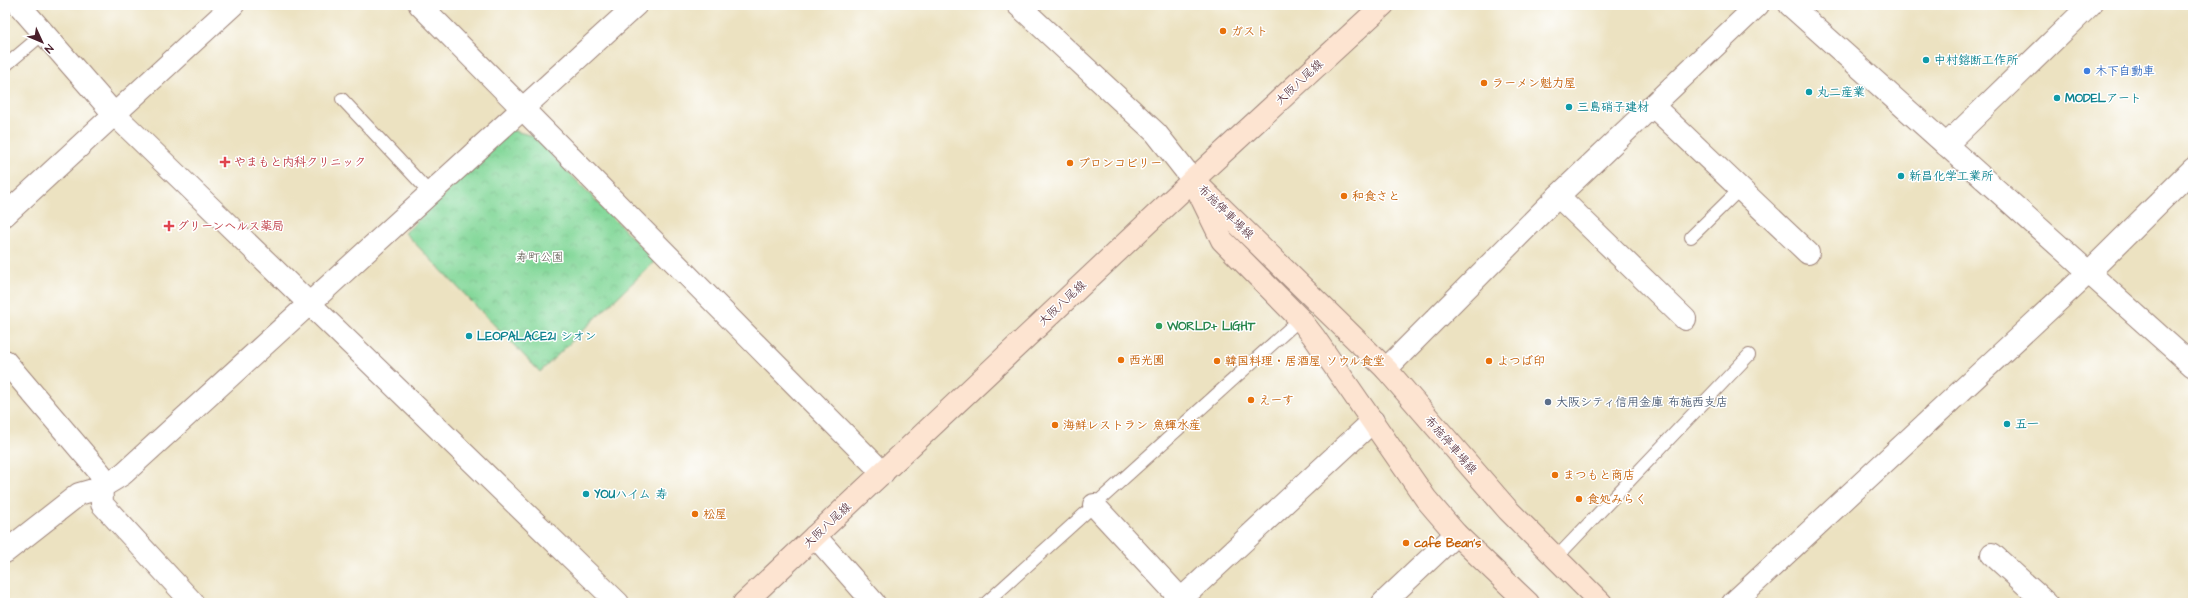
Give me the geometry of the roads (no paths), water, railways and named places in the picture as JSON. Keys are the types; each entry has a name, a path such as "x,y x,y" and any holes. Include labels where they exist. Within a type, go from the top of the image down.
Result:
{"main road":[{"name":"大阪八尾線","path":"744,603 1192,180 1383,5"},
{"name":"布施停車場線","path":"1192,180 1222,240 1300,319 1314,337 1426,500 1456,534 1528,603"},
{"name":"布施停車場線","path":"1192,180 1386,369 1508,510 1601,603"}],"street":[{"path":"19,5 115,115 310,302 618,603"},
{"path":"5,215 233,5"},
{"path":"420,5 883,473"},
{"path":"5,552 79,494 100,488 123,474 310,302 431,194 522,107 636,5"},
{"path":"1018,5 1156,133 1192,180"},
{"path":"1386,369 1558,196 1758,5"},
{"path":"1790,5 2193,366"},
{"path":"1946,144 2090,5"},
{"path":"1653,106 1808,253"},
{"path":"1733,603 2088,273 2193,170"},
{"path":"1558,196 1685,318"},
{"path":"5,361 101,474 100,488 102,504 193,603"},
{"path":"1094,505 1179,601 1372,421"},
{"path":"1383,603 1456,534"},
{"path":"815,536 874,603"},
{"path":"1992,554 2046,603"}],"lane":[{"path":"5,66 44,33"},
{"path":"342,98 431,194"},
{"path":"1691,237 1740,189"},
{"path":"986,603 1300,319"},
{"path":"1556,558 1749,355"}],"place":[{"name":"ガスト","path":"1223,31"},
{"name":"中村鎔断工作所","path":"1926,60"},
{"name":"木下自動車","path":"2087,71"},
{"name":"ラーメン魁力屋","path":"1484,83"},
{"name":"丸二産業","path":"1809,92"},
{"name":"MODELアート","path":"2057,98"},
{"name":"三島硝子建材","path":"1569,107"},
{"name":"やまもと内科クリニック","path":"225,162"},
{"name":"ブロンコビリー","path":"1070,163"},
{"name":"新昌化学工業所","path":"1901,176"},
{"name":"和食さと","path":"1344,196"},
{"name":"グリーンヘルス薬局","path":"169,226"},
{"name":"WORLD+ LIGHT","path":"1159,326"},
{"name":"LEOPALACE21 シオン","path":"469,336"},
{"name":"西光園","path":"1121,360"},
{"name":"韓国料理・居酒屋 ソウル食堂","path":"1217,361"},
{"name":"よつば印","path":"1489,361"},
{"name":"えーす","path":"1251,400"},
{"name":"大阪シティ信用金庫 布施西支店","path":"1548,402"},
{"name":"五一","path":"2007,424"},
{"name":"海鮮レストラン 魚輝水産","path":"1055,425"},
{"name":"まつもと商店","path":"1555,475"},
{"name":"YOUハイム 寿","path":"586,494"},
{"name":"食処みらく","path":"1579,499"},
{"name":"松屋","path":"695,514"},
{"name":"cafe Bean's","path":"1406,543"}],"park label":[{"name":"寿町公園","path":"540,257"}]}
